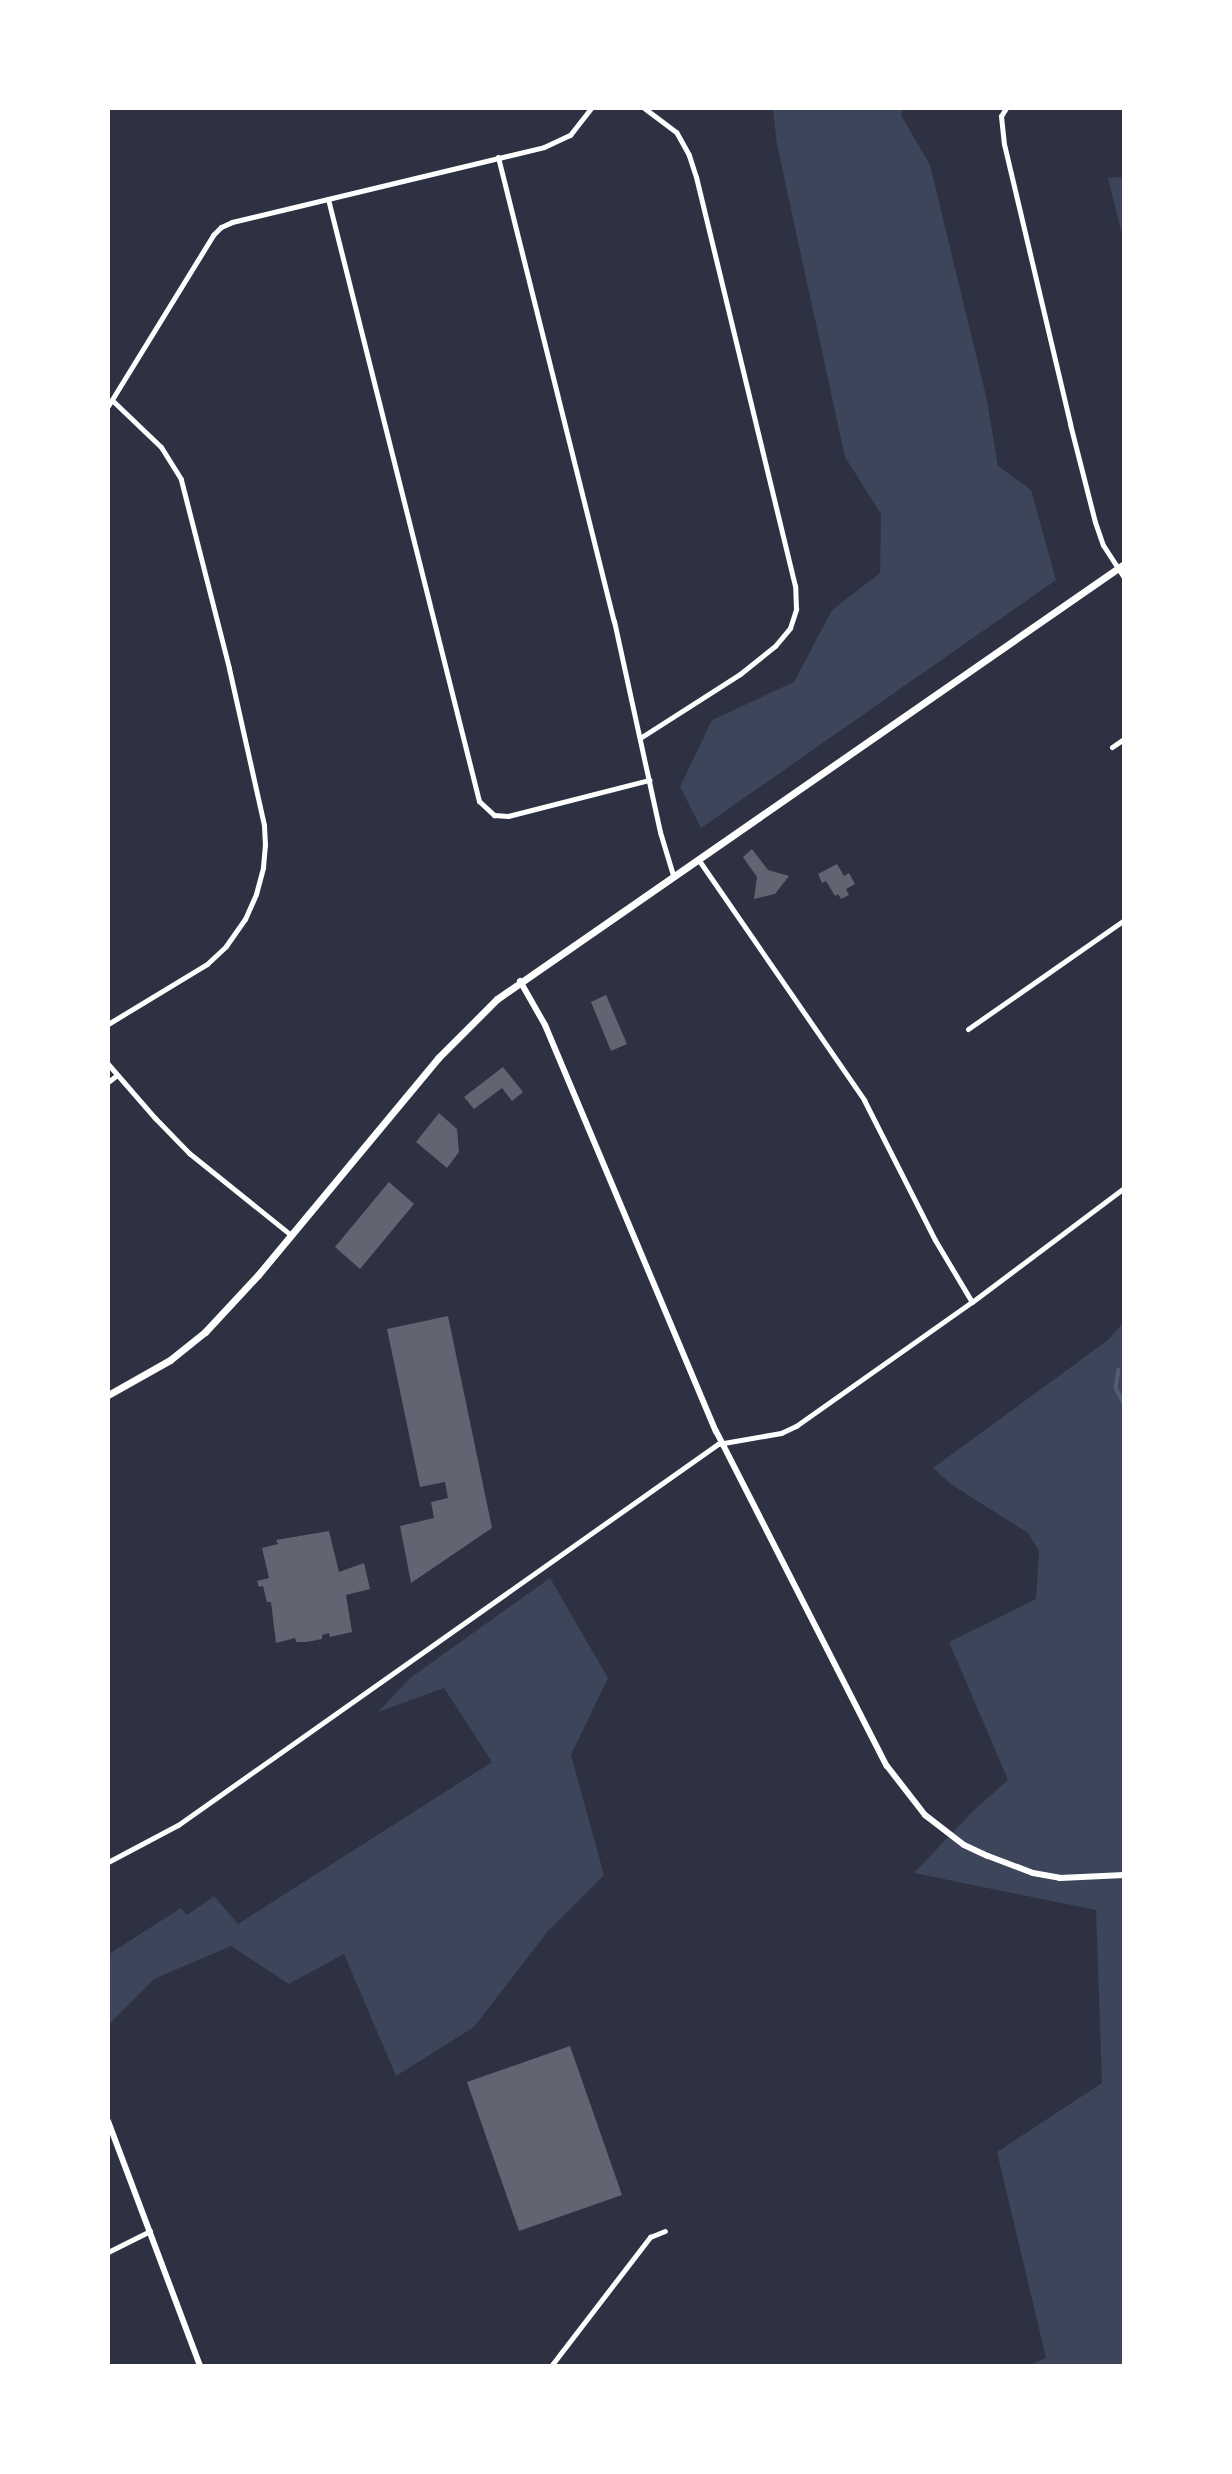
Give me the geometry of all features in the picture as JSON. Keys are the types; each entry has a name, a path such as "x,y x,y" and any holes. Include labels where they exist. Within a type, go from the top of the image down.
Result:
{"main road":[{"path":"108,1395 161,1366 205,1332 291,1235 438,1058 497,999 1120,566"}],"street":[{"path":"108,1024 207,964 226,946 245,919 256,894 265,845 264,825 229,668 181,479 174,463 161,447 110,403 213,235 221,228 328,199 544,147 570,135 592,108"},
{"path":"640,738 740,674 775,646 790,628 796,609 795,586 692,166 676,132 644,108"},
{"path":"1006,108 1001,126 1022,225 1095,522 1103,545 1120,566 1124,577"},
{"path":"498,157 614,621 673,875"},
{"path":"328,199 478,801 494,815 508,816 649,780"},
{"path":"1112,747 1124,739"},
{"path":"698,859 864,1100 934,1240 972,1302"},
{"path":"968,1029 1124,920"},
{"path":"520,981 544,1025 722,1443 887,1766 925,1815 964,1845 1033,1873 1083,1879 1124,1875"},
{"path":"108,1063 190,1153 291,1235"},
{"path":"108,1082 117,1075"},
{"path":"108,1862 178,1825 722,1443 781,1433 796,1426 972,1302 1124,1188"},
{"path":"108,2121 200,2365"},
{"path":"108,2252 150,2231"},
{"path":"551,2365 650,2237 665,2231"}],"shaded area":[{"path":"773,109 902,109 901,115 930,165 987,400 998,466 1031,490 1056,580 701,828 680,787 712,720 794,682 832,610 880,573 881,514 845,457 777,145"},
{"path":"1124,177 1123,238 1108,178"},
{"path":"1123,1323 1123,2365 1029,2365 1046,2358 997,2152 1102,2083 1096,1910 914,1873 974,1810 1008,1780 949,1642 1036,1599 1039,1551 1028,1533 952,1485 933,1468 1108,1340"},
{"path":"550,1578 608,1678 571,1755 604,1875 548,1931 474,2027 396,2076 344,1954 289,1984 231,1946 154,1979 109,2024 109,1954 181,1908 187,1915 214,1896 238,1924 492,1762 444,1688 378,1712 410,1678"}],"building":[{"path":"752,849 768,870 789,876 775,894 754,899 757,877 743,857"},
{"path":"837,864 844,876 849,873 855,884 846,889 849,895 841,899 838,894 835,896 826,881 822,883 818,874"},
{"path":"606,995 627,1044 611,1051 591,1002"},
{"path":"503,1067 523,1092 512,1101 502,1088 474,1109 464,1097"},
{"path":"439,1113 457,1129 459,1152 447,1168 416,1142"},
{"path":"389,1182 414,1204 360,1269 335,1247"},
{"path":"448,1316 492,1528 411,1583 400,1526 434,1518 431,1502 448,1498 445,1482 420,1487 387,1329"},
{"path":"329,1531 339,1572 364,1563 370,1589 346,1595 352,1632 330,1637 329,1633 322,1635 322,1639 307,1642 296,1642 295,1638 276,1643 271,1602 267,1602 263,1586 259,1587 257,1581 269,1578 262,1548 278,1544 276,1540"},
{"path":"570,2046 622,2195 519,2231 467,2082"}],"waterway":[{"path":"1119,1370 1116,1388 1124,1403"}]}
